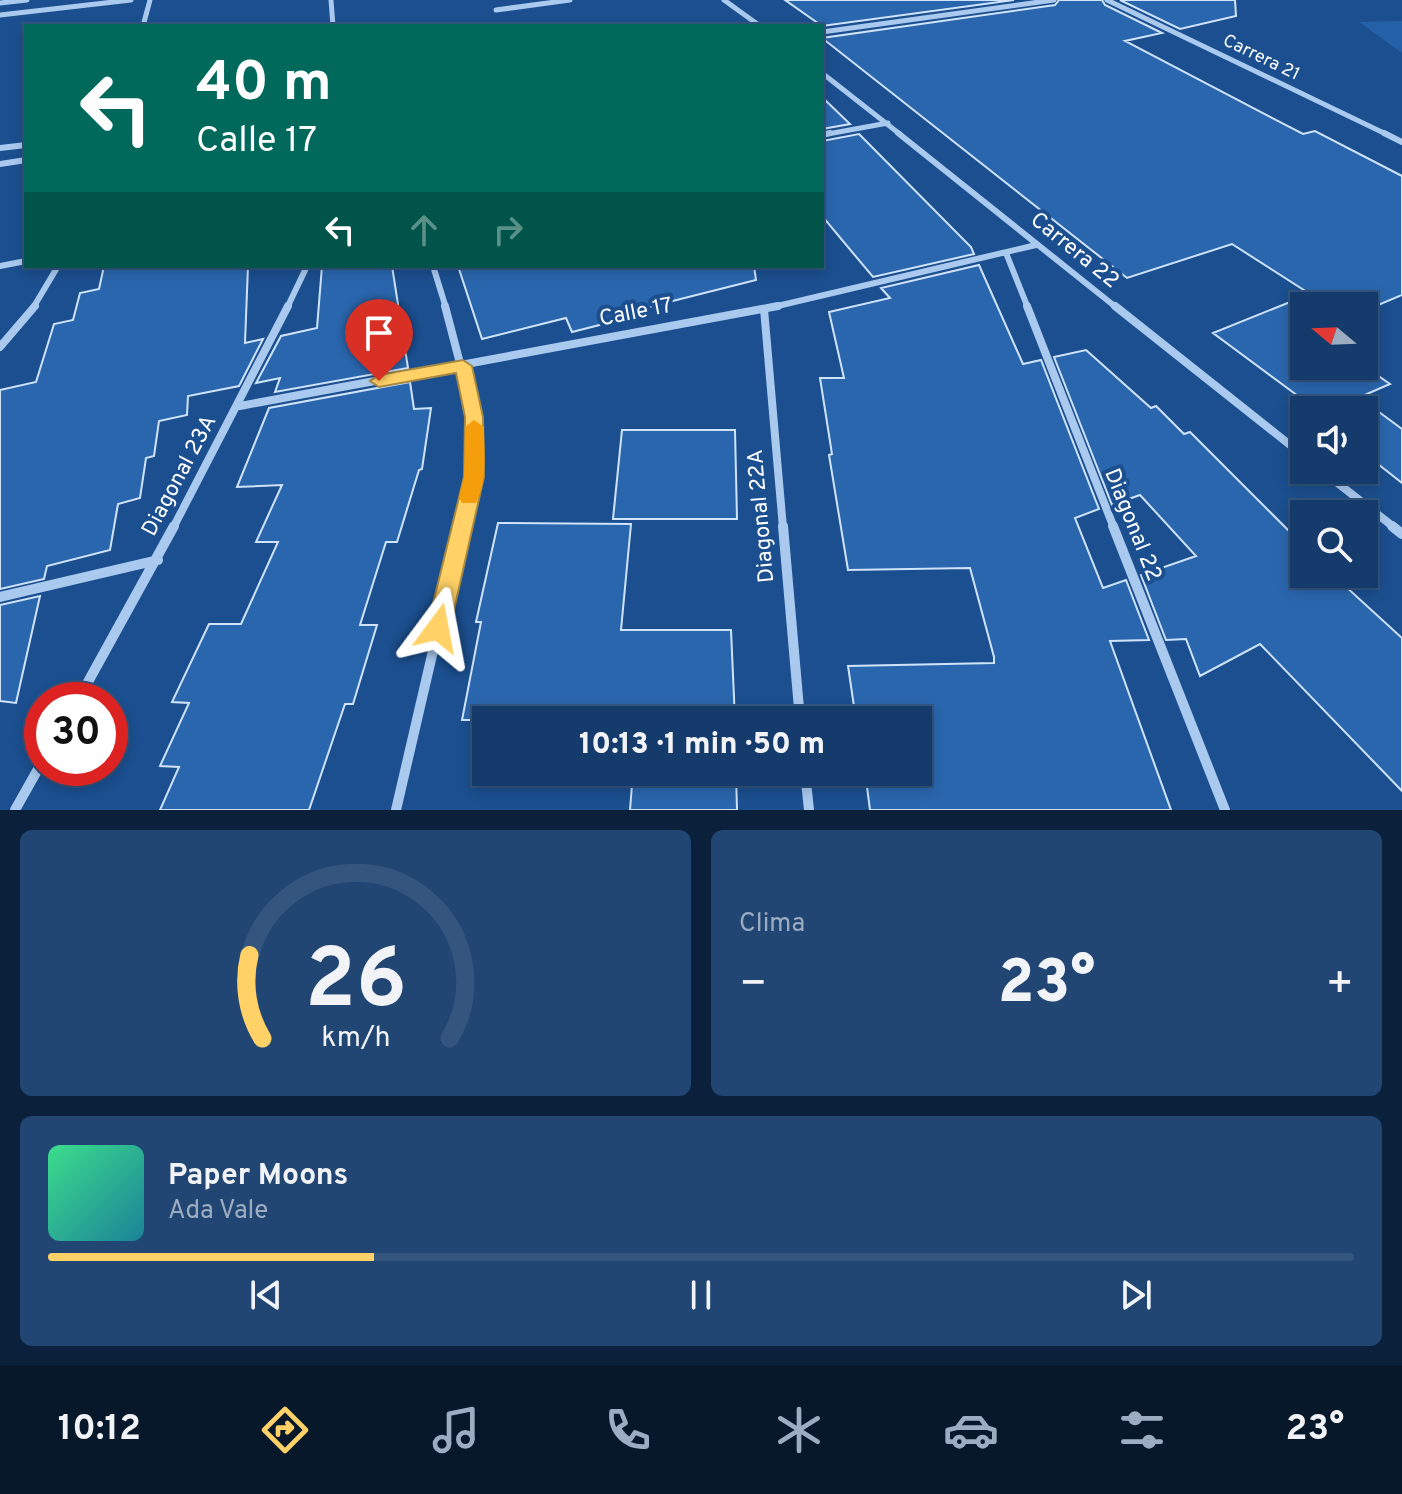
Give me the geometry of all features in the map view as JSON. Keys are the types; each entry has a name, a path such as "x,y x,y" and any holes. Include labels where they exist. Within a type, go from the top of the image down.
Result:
{"street":[{"path":"0,3 27,0"},
{"path":"0,15 131,0"},
{"path":"144,24 150,0"},
{"path":"331,0 333,24"},
{"path":"496,10 570,0"},
{"path":"724,0 757,24"},
{"path":"824,32 1054,0"},
{"name":"Carrera 21","path":"1107,0 1402,142"},
{"name":"Carrera 22","path":"824,75 1290,445"},
{"path":"824,135 888,123"},
{"path":"0,148 24,145"},
{"path":"0,164 24,160"},
{"name":"Calle 17","path":"240,406 764,309 1036,245"},
{"name":"Diagonal 22","path":"1006,253 1225,810"},
{"path":"0,266 24,261"},
{"path":"0,347 41,298 57,268"},
{"name":"Diagonal 23A","path":"88,682 240,406 306,268"},
{"path":"396,810 474,477 474,417 463,366 434,268"},
{"name":"Diagonal 22A","path":"764,309 799,706"},
{"path":"1339,484 1402,534"},
{"path":"0,597 158,560"},
{"path":"15,810 28,786"},
{"path":"806,786 809,810"}],"shaded area":[{"path":"1402,21 1402,53 1359,22"}],"building":[{"path":"785,0 1014,0 824,26"},
{"path":"1059,0 1102,0 1105,5 1162,33 1125,41 1303,134 1315,131 1402,176 1402,295 1378,305 1378,292 1307,292 1232,244 1127,278 824,38 1055,5"},
{"path":"1120,0 1235,0 1236,16 1180,29"},
{"path":"824,99 850,124 824,129"},
{"path":"859,134 971,247 974,254 873,277 824,218 824,141"},
{"path":"979,265 1023,364 1041,360 1099,509 1075,518 1103,588 1126,580 1149,640 1110,641 1171,810 870,810 867,786 932,786 932,706 854,706 848,666 994,663 970,568 848,570 820,378 844,378 829,312 890,298 881,288"},
{"path":"104,268 248,268 245,343 263,339 239,386 188,396 187,415 159,421 154,456 146,458 140,498 118,504 110,550 47,566 44,579 0,589 0,390 36,382 54,324 73,320 80,293 99,289"},
{"path":"322,268 392,268 408,368 275,392 280,378 256,383 281,336 317,328"},
{"path":"459,268 754,268 756,280 621,314 623,319 572,332 566,318 482,339"},
{"path":"1290,302 1290,380 1378,380 1378,376 1390,384 1362,396 1298,396 1213,333"},
{"path":"1086,350 1151,408 1156,406 1184,434 1190,432 1290,532 1290,588 1347,588 1402,638 1402,791 1260,644 1200,676 1186,639 1166,640 1141,575 1196,556 1140,495 1112,505 1054,357"},
{"path":"410,382 414,409 431,408 422,469 419,470 397,542 386,542 360,625 377,625 353,704 345,704 309,810 160,810 179,767 160,766 189,703 172,702 209,624 241,624 278,542 256,542 282,485 237,487 269,408"},
{"path":"1378,411 1402,429 1402,483 1378,464"},
{"path":"622,430 735,430 737,519 613,519"},
{"path":"498,523 631,524 621,630 731,630 734,706 472,706 472,720 462,720 481,622 476,622"},
{"path":"40,596 16,703 0,701 0,605"},
{"path":"632,786 736,786 737,810 630,810"}],"slow traffic":[{"path":"469,497 474,477 474,427"}],"route":[{"path":"379,381 463,366 474,417 474,477 438,628"}]}
